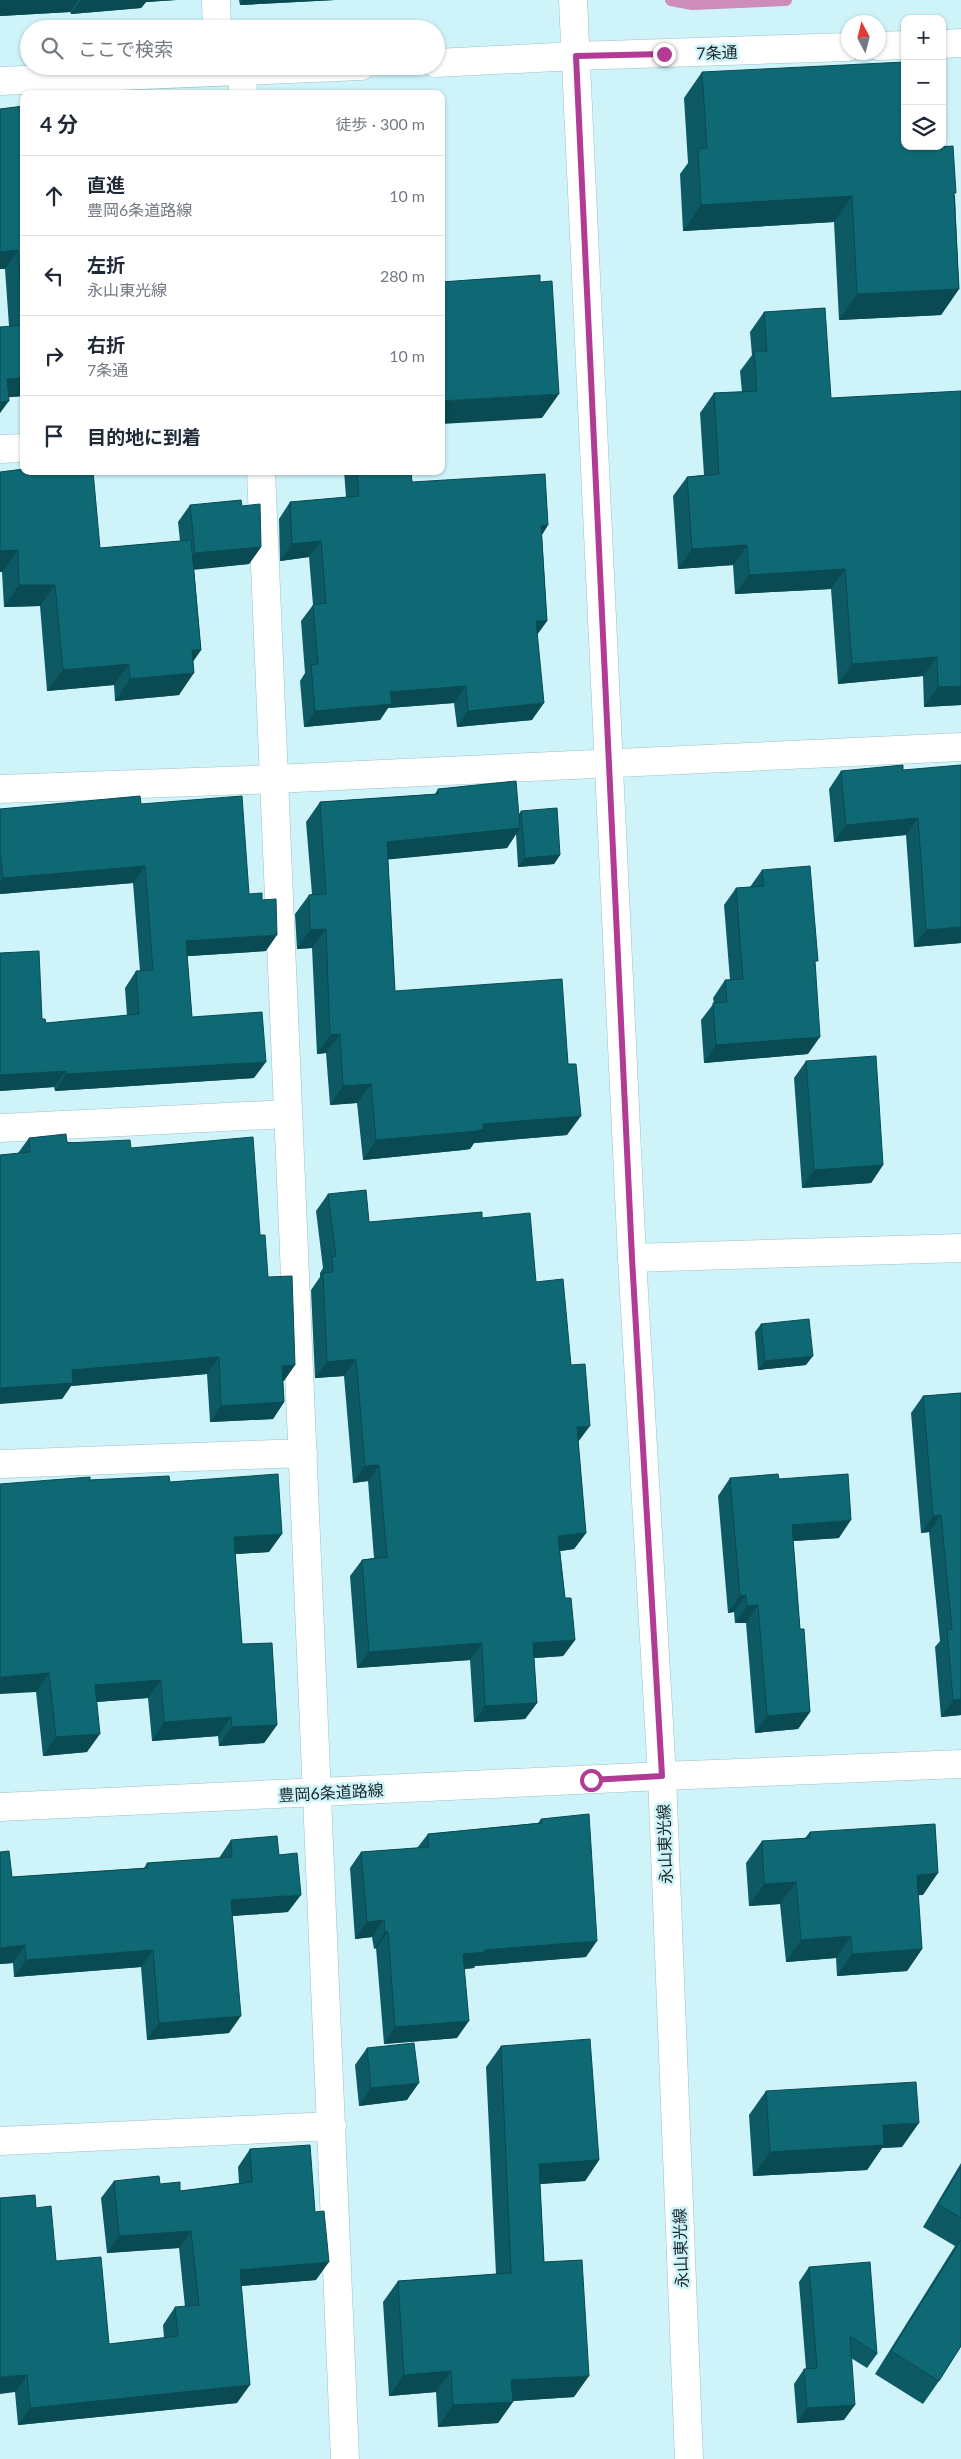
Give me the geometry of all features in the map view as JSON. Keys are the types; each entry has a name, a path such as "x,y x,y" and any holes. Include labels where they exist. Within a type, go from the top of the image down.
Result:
{"street":[{"path":"216,0 217,20"},
{"name":"永山東光線","path":"573,0 632,1258 662,1776 689,2459"},
{"path":"946,44 961,44"},
{"path":"886,46 901,45"},
{"name":"7条通","path":"445,63 841,47"},
{"path":"0,81 243,75"},
{"path":"0,449 20,448"},
{"path":"261,475 345,2459"},
{"path":"0,789 274,779 961,747"},
{"path":"0,1128 288,1114"},
{"path":"632,1258 961,1248"},
{"path":"0,1464 303,1453"},
{"name":"豊岡6条道路線","path":"0,1807 961,1764"},
{"path":"0,2141 332,2126"}],"building":[{"path":"901,62 901,150 946,150 946,146 953,146 959,289 857,294 852,196 701,205 698,149 707,148 702,72"},
{"path":"20,106 20,275 18,250 0,252 0,109"},
{"path":"540,275 540,282 552,281 559,394 445,401 445,282"},
{"path":"825,308 831,398 961,391 961,686 938,687 937,657 852,664 845,569 749,575 747,545 692,549 687,477 719,474 714,393 757,391 754,351 767,351 764,312"},
{"path":"20,325 20,378 7,379 9,401 0,402 0,327"},
{"path":"20,470 20,475 93,475 100,548 191,540 201,650 192,650 194,673 130,679 129,664 63,670 55,585 19,585 18,550 0,551 0,472"},
{"path":"545,474 548,525 541,526 547,621 536,621 544,703 468,711 466,686 390,692 392,704 315,711 311,665 318,664 313,605 326,603 321,541 292,544 290,502 359,496 357,475 411,475 412,482"},
{"path":"241,500 242,506 260,504 261,547 195,553 190,505"},
{"path":"903,765 903,770 961,765 961,927 926,930 918,818 846,825 841,771"},
{"path":"516,781 520,828 387,842 395,991 562,979 568,1064 576,1064 581,1116 483,1124 483,1129 477,1131 376,1140 371,1084 343,1086 340,1034 330,1035 326,929 310,930 309,895 326,894 320,802 438,794 438,789"},
{"path":"140,796 141,804 242,796 249,894 262,893 262,900 276,899 277,935 186,941 192,1017 262,1012 266,1062 66,1074 66,1071 0,1075 0,953 39,951 42,1019 45,1019 46,1023 139,1014 136,971 153,970 145,866 3,878 0,852 0,809"},
{"path":"557,808 560,855 525,858 521,811"},
{"path":"810,866 818,961 815,961 820,1037 716,1045 713,1003 727,1002 725,980 743,979 736,888 764,886 762,870"},
{"path":"876,1056 883,1165 814,1170 806,1061"},
{"path":"66,1134 67,1143 130,1140 131,1148 253,1137 260,1235 265,1235 268,1277 292,1276 295,1365 282,1366 284,1402 221,1406 219,1357 72,1370 73,1383 0,1388 0,1155 30,1152 29,1138"},
{"path":"366,1190 369,1222 482,1212 482,1218 530,1213 536,1282 563,1279 571,1365 585,1364 590,1426 577,1427 586,1533 558,1536 565,1598 571,1598 575,1640 533,1643 537,1703 485,1706 482,1643 369,1652 362,1560 387,1557 379,1465 365,1466 356,1359 327,1362 323,1273 333,1272 332,1257 336,1256 328,1194"},
{"path":"809,1319 813,1356 765,1361 761,1324"},
{"path":"961,1393 961,1699 953,1700 947,1630 952,1629 941,1515 933,1516 923,1396"},
{"path":"278,1474 282,1534 234,1537 242,1644 272,1643 277,1725 232,1727 231,1717 164,1722 161,1680 95,1685 100,1734 56,1737 49,1673 0,1677 0,1484 90,1477 90,1480 169,1476 170,1482"},
{"path":"778,1474 779,1479 848,1474 851,1520 792,1525 800,1629 804,1629 810,1712 767,1716 758,1605 747,1606 746,1595 740,1596 730,1478"},
{"path":"589,1814 597,1941 485,1950 485,1952 463,1954 469,2021 395,2027 388,1932 385,1932 384,1920 367,1922 361,1852 429,1847 428,1834 542,1823 541,1819"},
{"path":"935,1824 938,1873 917,1875 922,1949 852,1954 851,1936 801,1940 796,1882 764,1884 762,1841 810,1838 810,1832"},
{"path":"277,1836 279,1855 297,1853 301,1895 231,1900 241,2016 159,2023 153,1950 26,1960 25,1945 0,1948 0,1852 9,1851 12,1877 148,1868 147,1863 232,1857 231,1840"},
{"path":"590,2039 599,2160 539,2164 544,2262 582,2260 589,2376 511,2380 513,2402 453,2405 451,2371 404,2375 398,2281 511,2273 501,2046"},
{"path":"414,2043 419,2083 371,2088 367,2048"},
{"path":"916,2082 919,2123 883,2125 884,2145 770,2152 766,2091"},
{"path":"310,2145 315,2212 324,2211 329,2262 240,2270 250,2385 30,2408 27,2375 0,2377 0,2198 35,2195 36,2208 51,2206 56,2261 101,2257 109,2344 178,2336 175,2307 199,2305 191,2231 119,2236 114,2181 159,2176 160,2184 180,2182 180,2191 252,2182 250,2149"},
{"path":"961,2167 961,2218 938,2204"},
{"path":"961,2240 961,2346 939,2381 891,2351"},
{"path":"870,2262 877,2354 850,2336 855,2405 807,2408 804,2369 817,2368 809,2267"}],"waterway":[{"path":"671,0 692,4 786,0"}],"route":[{"path":"591,1780 662,1776 632,1258 576,56 664,54"}]}
